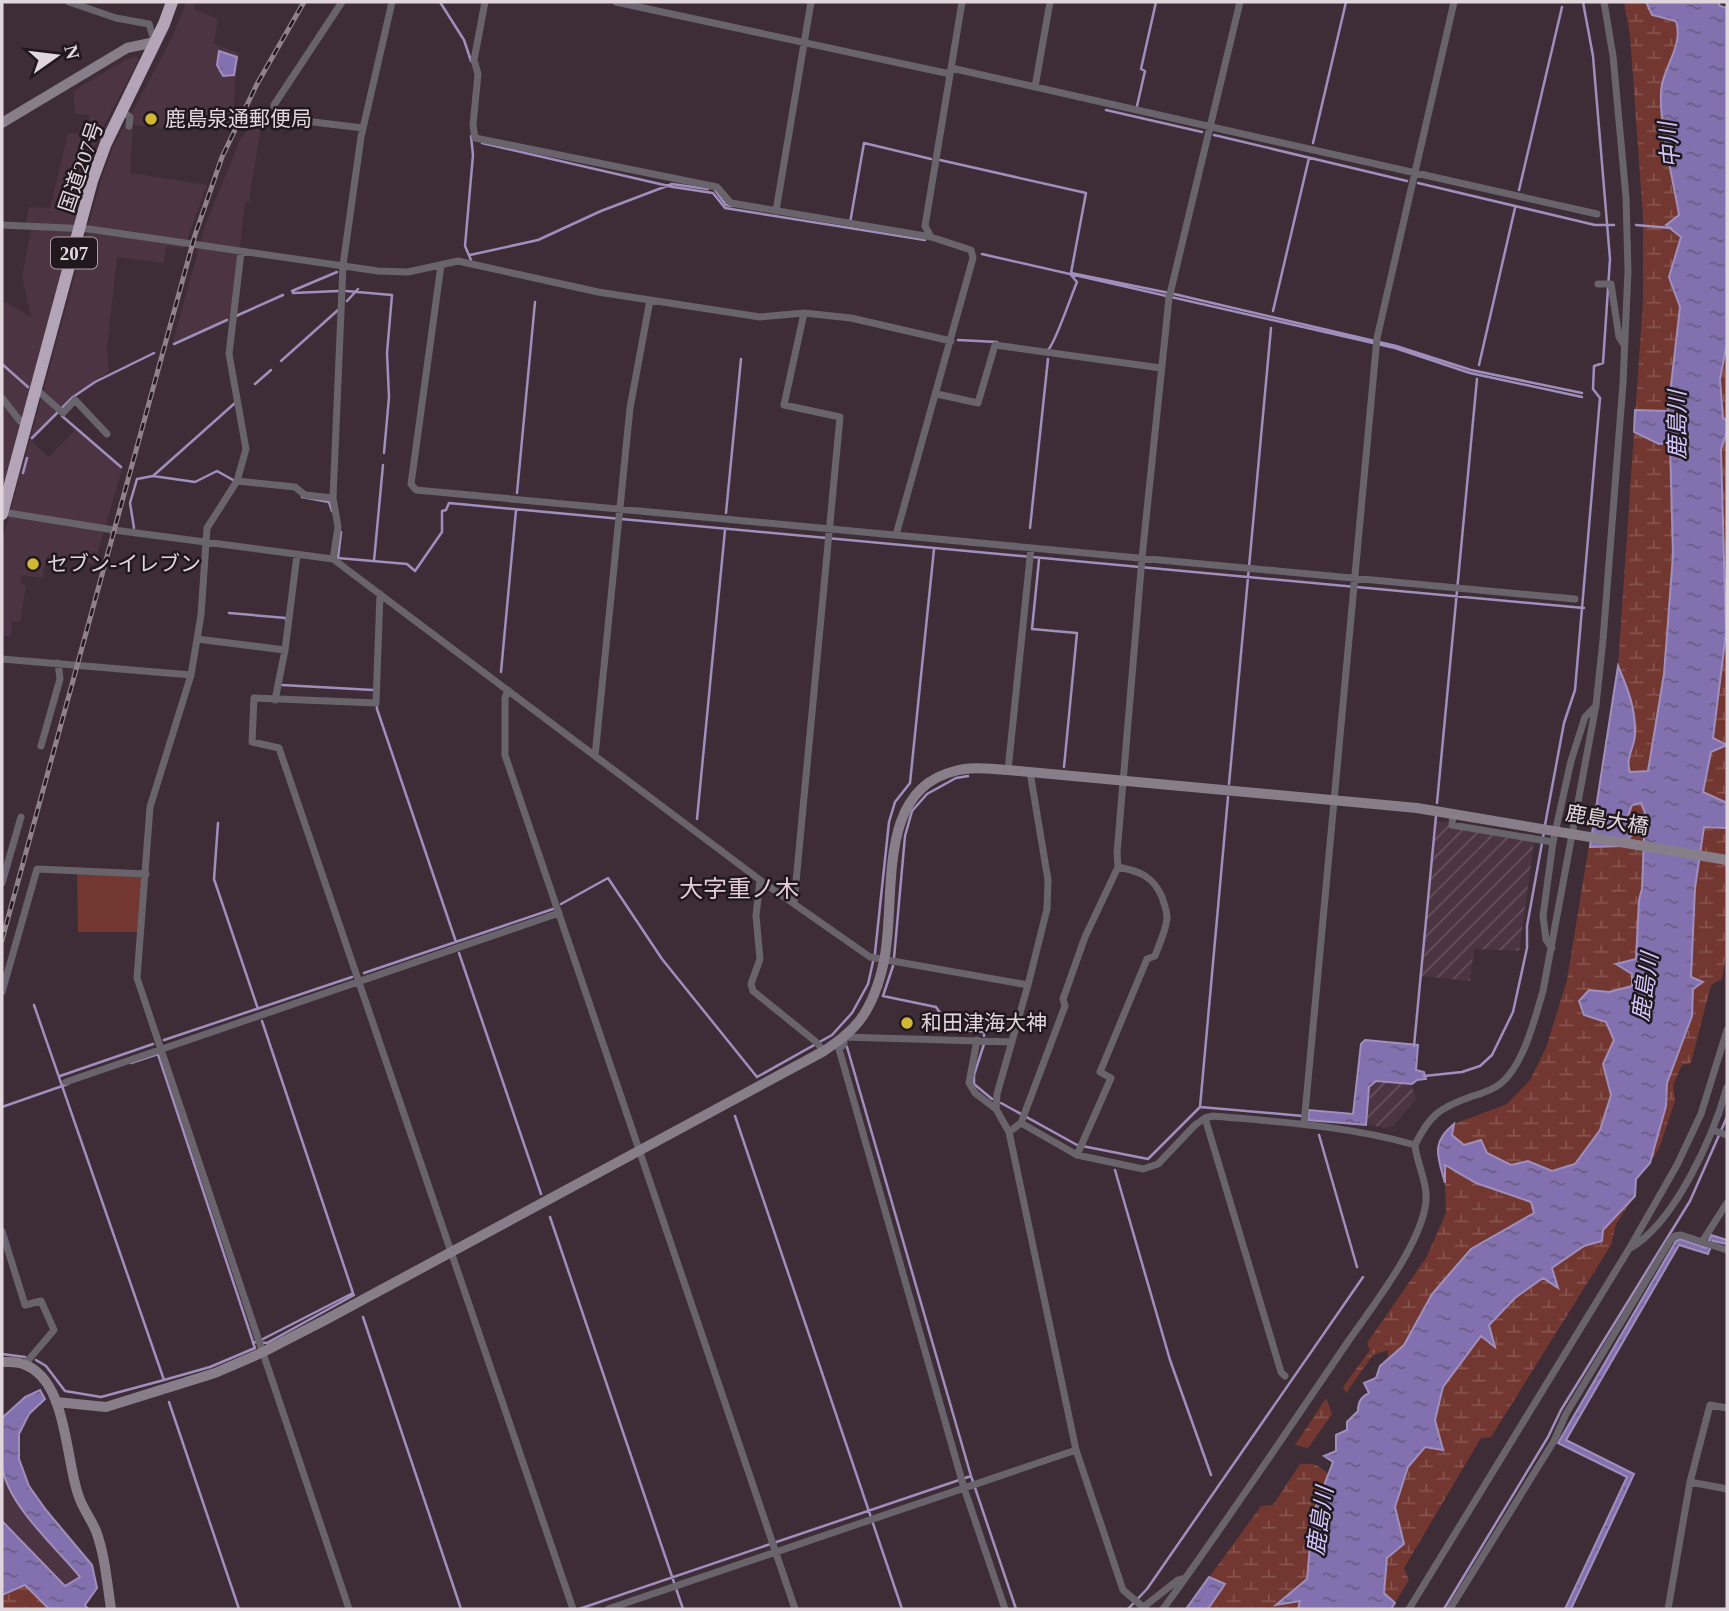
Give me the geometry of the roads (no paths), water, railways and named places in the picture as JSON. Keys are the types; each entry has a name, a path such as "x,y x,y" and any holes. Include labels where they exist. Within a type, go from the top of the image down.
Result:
{"highway":[{"name":"国道207号","path":"2,513 92,181 106,144 172,2"}],"street":[{"path":"2,123 127,48 155,42 149,24 116,18 69,2"},
{"path":"342,2 274,105 274,114 280,118 363,128"},
{"path":"333,559 338,527 333,498 343,265 363,128 392,2"},
{"path":"485,2 474,60 478,74 474,138 717,187 731,203 931,237 971,250 973,258 896,535"},
{"path":"616,2 655,6 804,42 1035,87 1597,214"},
{"path":"776,211 811,2"},
{"path":"931,237 925,226 962,2"},
{"path":"1035,87 1050,2"},
{"path":"1009,1132 1023,1117 1065,1006 1063,999 1085,937 1118,867 1116,853 1141,572 1169,298 1240,2"},
{"path":"1304,1124 1377,343 1454,2"},
{"path":"1163,1609 1391,1279 1420,1226 1426,1205 1425,1184 1415,1145 1425,1125 1436,1112 1486,1092 1500,1084 1512,1071 1533,1027 1543,991 1596,705 1604,640 1625,345 1628,271 1626,197 1613,56 1604,2"},
{"path":"121,111 130,117 129,126"},
{"path":"2,225 81,229 378,271 408,272 458,261 598,292 760,317 804,313 851,318 951,341"},
{"path":"241,252 229,354 246,449 237,481 206,527 201,615 191,675 150,807 137,978 349,1609"},
{"path":"441,265 412,489 620,512 896,535 1142,561 1249,568 1575,599"},
{"path":"1598,284 1611,284 1619,337 1625,345"},
{"path":"595,756 630,408 650,300"},
{"path":"793,903 830,544 840,417 784,405 804,313"},
{"path":"937,394 978,403 995,345 1161,369"},
{"path":"36,389 63,412 75,400 107,433"},
{"path":"2,398 20,421 27,423"},
{"path":"237,481 295,486 305,495 333,498"},
{"path":"2,513 333,559 760,880 877,959 1028,985"},
{"path":"1008,770 1031,550"},
{"path":"275,700 285,650 297,555"},
{"path":"380,594 376,703 254,698 252,742 279,748 573,1608"},
{"path":"197,639 285,650"},
{"path":"2,659 191,675"},
{"path":"41,746 60,679 58,663"},
{"path":"508,691 505,698 505,755 795,1609"},
{"path":"1552,948 1546,940 1543,916 1551,841 1585,717 1596,705"},
{"name":"鹿島大橋","path":"56,1402 106,1407 215,1373 261,1353 639,1151 819,1046 844,1037 861,1019 875,991 877,959 894,851 907,805 922,787 946,774 977,768 1008,770 1453,813 1727,860"},
{"path":"996,1109 997,1094 1047,909 1048,880 1030,772"},
{"path":"1453,813 1452,825 1551,841"},
{"path":"2,883 21,817"},
{"path":"1080,1149 1111,1078 1100,1072 1147,959 1155,956 1167,918 1158,887 1149,877 1118,867"},
{"path":"2,992 37,869 146,874"},
{"path":"760,880 756,916 760,959 751,984 753,991 819,1046"},
{"path":"66,1082 559,913"},
{"path":"1409,1609 1629,1250 1677,1165 1701,1114 1727,1030"},
{"path":"1005,1609 960,1473 838,1049 844,1044 844,1037 1012,1042"},
{"path":"977,1040 969,1083 975,1093 996,1109 1009,1132 1076,1450 1124,1590 1141,1608 1178,1580 1186,1578"},
{"path":"1629,1250 1639,1244 1665,1218 1714,1131 1727,1087"},
{"path":"1023,1117 1080,1149 1143,1169 1152,1167 1195,1125 1213,1116 1304,1124 1380,1135 1415,1145"},
{"path":"1205,1118 1281,1372 1285,1376"},
{"path":"1714,1131 1726,1135"},
{"path":"1707,1243 1727,1203"},
{"path":"2,1231 25,1305 41,1301 54,1330 25,1364"},
{"path":"1450,1609 1554,1441 1566,1414 1670,1241 1681,1235 1727,1250"},
{"path":"2,1362 25,1364 37,1373 56,1402 63,1420 78,1497 96,1531 111,1609"},
{"path":"1668,1609 1690,1482 1710,1405 1727,1408"},
{"path":"608,1609 1076,1450"},
{"path":"1690,1482 1727,1489"}],"water":[{"path":"1646,2 1718,2 1720,6 1727,8 1727,343 1720,379 1723,418 1727,420 1727,432 1721,449 1726,633 1713,738 1727,745 1711,752 1703,792 1727,803 1727,828 1704,827 1695,888 1691,977 1703,982 1693,989 1692,1016 1667,1083 1666,1106 1650,1163 1636,1179 1635,1196 1603,1230 1602,1241 1584,1246 1552,1268 1558,1288 1543,1278 1515,1298 1489,1325 1495,1347 1481,1336 1443,1387 1435,1420 1443,1450 1425,1447 1408,1467 1395,1507 1404,1544 1387,1558 1384,1593 1395,1603 1391,1609 1298,1609 1300,1601 1276,1605 1307,1579 1313,1514 1333,1462 1324,1456 1336,1451 1336,1435 1347,1430 1347,1422 1358,1411 1362,1398 1369,1393 1364,1383 1376,1378 1380,1366 1404,1345 1432,1294 1471,1249 1534,1213 1531,1202 1476,1183 1445,1165 1445,1183 1438,1151 1441,1138 1454,1124 1452,1135 1464,1145 1481,1140 1487,1153 1511,1165 1528,1161 1552,1171 1575,1164 1600,1130 1611,1095 1603,1064 1614,1040 1606,1022 1584,1015 1579,1001 1589,990 1609,992 1632,986 1632,974 1616,964 1636,959 1645,813 1641,803 1632,805 1627,819 1635,831 1623,846 1590,847 1618,666 1634,716 1635,735 1629,758 1630,772 1648,771 1664,674 1673,555 1670,443 1659,444 1634,432 1635,410 1668,411 1680,307 1669,277 1681,237 1666,225 1679,215 1661,112 1662,84 1676,45 1678,29 1676,21 1652,15"},
{"path":"219,51 237,57 234,75 223,76 217,65"},
{"path":"1365,1040 1418,1045 1416,1070 1424,1072 1426,1079 1412,1084 1376,1081 1369,1087 1366,1125 1308,1120 1309,1110 1353,1114 1361,1044"},
{"path":"1711,1235 1727,1240 1727,1244 1713,1241 1708,1254 1679,1245 1566,1440 1634,1474 1571,1609 1565,1609 1627,1477 1558,1443 1676,1241 1680,1239 1706,1248"},
{"path":"40,1390 45,1399 29,1414 19,1434 19,1459 29,1486 92,1565 97,1588 85,1605 88,1609 49,1609 25,1585 2,1595 2,1521 65,1586 80,1577 23,1511 6,1482 2,1467 2,1418 25,1397"},
{"path":"1209,1577 1225,1584 1208,1609 1186,1609"}],"waterway":[{"path":"440,2 464,40 471,61"},
{"path":"1137,106 1145,71 1141,69 1156,2"},
{"path":"1313,143 1346,2"},
{"path":"1545,825 1564,723 1575,690 1600,398 1593,389 1594,366 1603,363 1610,259 1593,56 1583,2"},
{"path":"1519,190 1562,7"},
{"path":"1106,110 1202,132"},
{"path":"1214,135 1407,181"},
{"path":"471,136 473,155 465,246 471,260"},
{"path":"482,143 673,187 713,193 725,208 925,240"},
{"path":"850,223 864,143 931,159"},
{"path":"1273,311 1309,158"},
{"path":"940,160 1086,193 1071,273 1396,346 1471,370 1582,393"},
{"path":"1418,183 1595,225 1614,225"},
{"path":"470,255 538,240 601,211 672,184 708,189"},
{"path":"715,190 726,205 732,206"},
{"path":"1479,365 1515,208"},
{"path":"1636,225 1671,228"},
{"path":"982,254 1395,348 1470,373 1582,397"},
{"path":"292,291 337,272"},
{"path":"1048,350 1059,330 1077,282 1071,275"},
{"path":"347,301 358,289"},
{"path":"293,293 338,291"},
{"path":"346,291 392,295 387,353 389,397 384,453"},
{"path":"236,316 283,295"},
{"path":"517,493 535,302"},
{"path":"281,361 338,310"},
{"path":"174,344 227,320"},
{"path":"1229,784 1271,328"},
{"path":"958,340 997,342"},
{"path":"32,438 73,397 95,382 154,353"},
{"path":"726,513 741,359"},
{"path":"1030,528 1048,359"},
{"path":"2,364 28,387"},
{"path":"255,384 271,370"},
{"path":"1437,803 1477,379"},
{"path":"153,476 235,403"},
{"path":"62,416 121,467"},
{"path":"23,473 27,458"},
{"path":"374,561 383,465"},
{"path":"134,528 130,503 137,479 153,476 195,482 217,471 233,480"},
{"path":"302,497 329,502 332,511"},
{"path":"341,532 338,558 407,564 415,571 442,532 442,511 446,510 449,503 1584,608"},
{"path":"501,672 516,510"},
{"path":"697,819 725,530"},
{"path":"561,904 608,878 662,959 757,1077 832,1035 852,1013 868,984 875,953 889,822 895,802 910,783 934,549"},
{"path":"1039,560 1032,629 1077,633 1064,767"},
{"path":"229,613 286,620"},
{"path":"282,685 373,690"},
{"path":"377,704 456,942"},
{"path":"894,958 905,836 912,811 927,794 956,778 968,776"},
{"path":"1200,1107 1228,797"},
{"path":"1414,1046 1436,816"},
{"path":"218,823 214,879 258,1009"},
{"path":"1424,1076 1462,1072 1480,1066 1492,1055 1513,1012 1527,948 1527,926 1544,832"},
{"path":"364,973 553,909"},
{"path":"459,953 541,1194"},
{"path":"893,966 883,996 936,1007 951,1029 984,1032 984,1036"},
{"path":"164,1040 352,977"},
{"path":"34,1005 164,1380 101,1397 65,1391 46,1366 36,1360"},
{"path":"259,1341 353,1293 262,1021"},
{"path":"60,1076 153,1044"},
{"path":"984,1044 974,1075 974,1084 992,1099"},
{"path":"847,1047 971,1476 1016,1609"},
{"path":"131,1063 158,1054 253,1342 267,1343 354,1295"},
{"path":"2,1107 68,1084"},
{"path":"1001,1103 1077,1145 1148,1159 1200,1107 1303,1116"},
{"path":"735,1116 902,1609"},
{"path":"1444,1609 1548,1437 1561,1410 1690,1201 1727,1117"},
{"path":"1319,1135 1357,1267"},
{"path":"1115,1170 1170,1360 1211,1475"},
{"path":"550,1217 683,1609"},
{"path":"1128,1609 1147,1589 1363,1277"},
{"path":"363,1317 461,1609"},
{"path":"164,1380 210,1367 255,1348 253,1343"},
{"path":"2,1354 25,1357"},
{"path":"169,1402 239,1609"},
{"path":"579,1609 971,1476"}],"railway":[{"path":"2,940 195,235 222,157 257,84 304,2"}],"place":[{"name":"鹿島泉通郵便局","path":"151,119"},
{"name":"セブン-イレブン","path":"33,564"},
{"name":"和田津海大神","path":"907,1023"}],"district":[{"name":"大字重ノ木","path":"739,889"}],"water label":[{"name":"中川","path":"1669,145"},
{"name":"鹿島川","path":"1677,425"},
{"name":"鹿島川","path":"1645,987"},
{"name":"鹿島川","path":"1320,1521"}]}
